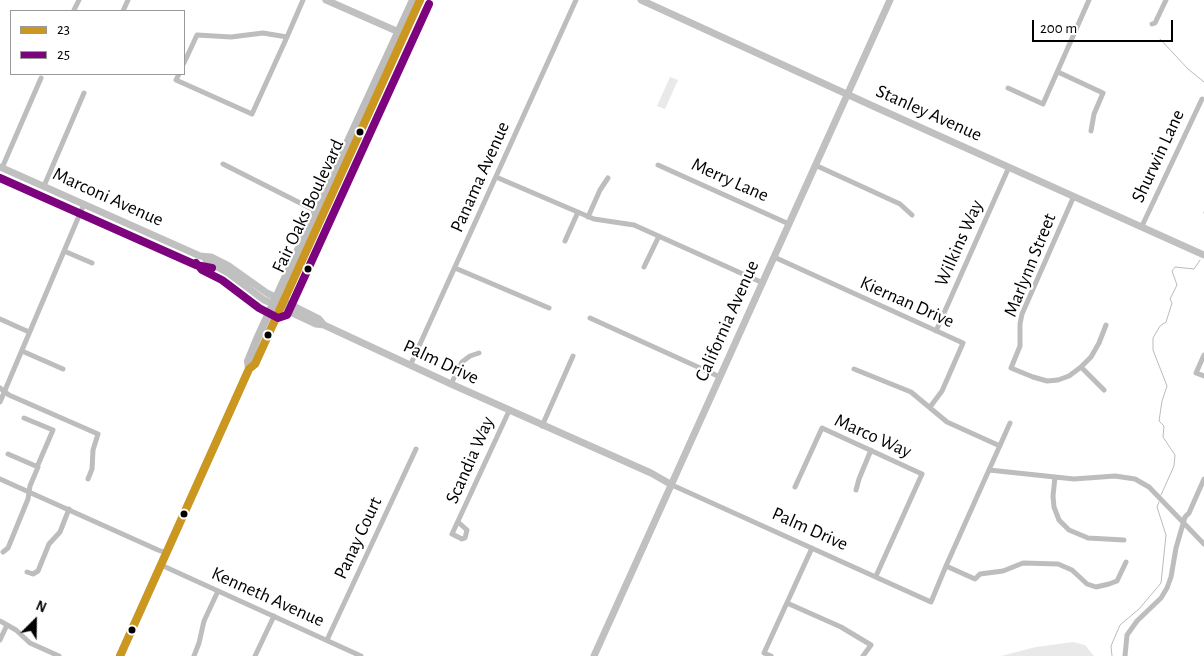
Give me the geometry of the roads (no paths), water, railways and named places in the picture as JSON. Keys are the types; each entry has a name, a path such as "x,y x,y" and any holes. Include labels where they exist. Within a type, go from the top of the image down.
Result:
{"main road":[{"name":"Fair Oaks Boulevard","path":"120,656 249,370 248,361 319,222 401,33 413,0"},
{"name":"Fair Oaks Boulevard","path":"278,303 316,211 401,33 420,0"},
{"path":"319,222 318,217 337,173 337,167"}],"street":[{"path":"74,10 79,0"},
{"path":"178,75 176,80 252,114 303,0"},
{"path":"326,0 401,33"},
{"name":"Panama Avenue","path":"410,366 576,0"},
{"name":"California Avenue","path":"594,656 889,0"},
{"path":"1008,88 1043,104 1089,0"},
{"path":"1152,24 1155,22 1166,0"},
{"name":"Stanley Avenue","path":"646,1 847,95 1204,255"},
{"path":"185,61 197,35 231,37 264,33 287,37"},
{"path":"1058,72 1103,93 1092,121 1091,131"},
{"path":"1,167 41,78"},
{"path":"44,186 84,93"},
{"name":"Shurwin Lane","path":"1142,226 1202,99"},
{"path":"223,164 316,211"},
{"name":"Merry Lane","path":"658,165 789,224"},
{"path":"816,165 900,204 912,215"},
{"name":"Marconi Avenue","path":"1,167 204,257 211,256 229,266 278,303"},
{"name":"Wilkins Way","path":"936,331 1009,167"},
{"path":"496,177 588,217 600,221 630,223 762,283"},
{"path":"588,217 600,190 608,178"},
{"name":"Marlynn Street","path":"1074,196 1022,314 1020,346 1011,368 1033,377 1047,380 1065,378 1081,367 1095,350 1106,325"},
{"path":"0,402 2,390 22,351 84,204"},
{"path":"565,240 578,212"},
{"path":"644,267 659,236"},
{"path":"64,251 92,263"},
{"name":"Kiernan Drive","path":"774,257 963,343 942,391 930,407"},
{"path":"455,268 549,308"},
{"name":"Palm Drive","path":"278,303 319,319 324,325 410,366 651,473 932,602 1010,422"},
{"path":"590,318 720,378"},
{"path":"0,319 29,332"},
{"path":"22,351 63,369"},
{"path":"451,384 462,362 470,356 479,354"},
{"path":"1204,355 1196,373 1204,376"},
{"path":"542,426 573,356"},
{"path":"1081,367 1104,390"},
{"path":"854,369 880,381 904,388 918,397 947,422 1000,446"},
{"path":"2,390 98,434 88,480"},
{"name":"Scandia Way","path":"458,522 509,411"},
{"path":"3,552 8,548 28,499 37,467 53,430 24,418"},
{"name":"Marco Way","path":"795,487 822,428 922,474 876,576"},
{"name":"Panay Court","path":"327,640 416,449"},
{"path":"856,490 871,450"},
{"path":"8,454 37,467"},
{"path":"989,470 1088,479 1116,476 1129,477 1144,483 1204,544"},
{"path":"1055,477 1054,507 1059,520 1068,530 1081,537 1124,540"},
{"path":"0,479 158,550 167,552"},
{"path":"1125,656 1127,635 1161,598 1167,588 1185,517 1189,513 1204,479"},
{"path":"27,572 33,574 38,571 49,544 60,532 69,509"},
{"path":"771,656 764,653 812,548"},
{"path":"946,566 975,579 980,574 1003,571 1023,563 1058,564 1072,570 1087,584 1096,587 1117,581 1126,562"},
{"name":"Kenneth Avenue","path":"161,565 362,656"},
{"path":"194,656 204,621 218,591"},
{"path":"787,603 842,627 871,645 863,656"},
{"path":"255,656 274,616"},
{"path":"0,621 7,624 30,643 59,656"},
{"path":"0,640 7,624"}],"waterway":[{"path":"1160,39 1188,69 1204,82"},
{"path":"1161,495 1174,466 1175,455 1163,437 1164,426 1159,421 1162,401 1167,386 1153,350 1153,338 1160,326 1166,322 1172,303 1170,299 1177,285 1172,271 1175,267 1194,269 1200,260"},
{"path":"1112,656 1111,646 1120,625 1139,609 1161,583 1166,535 1157,507 1159,502"}]}
